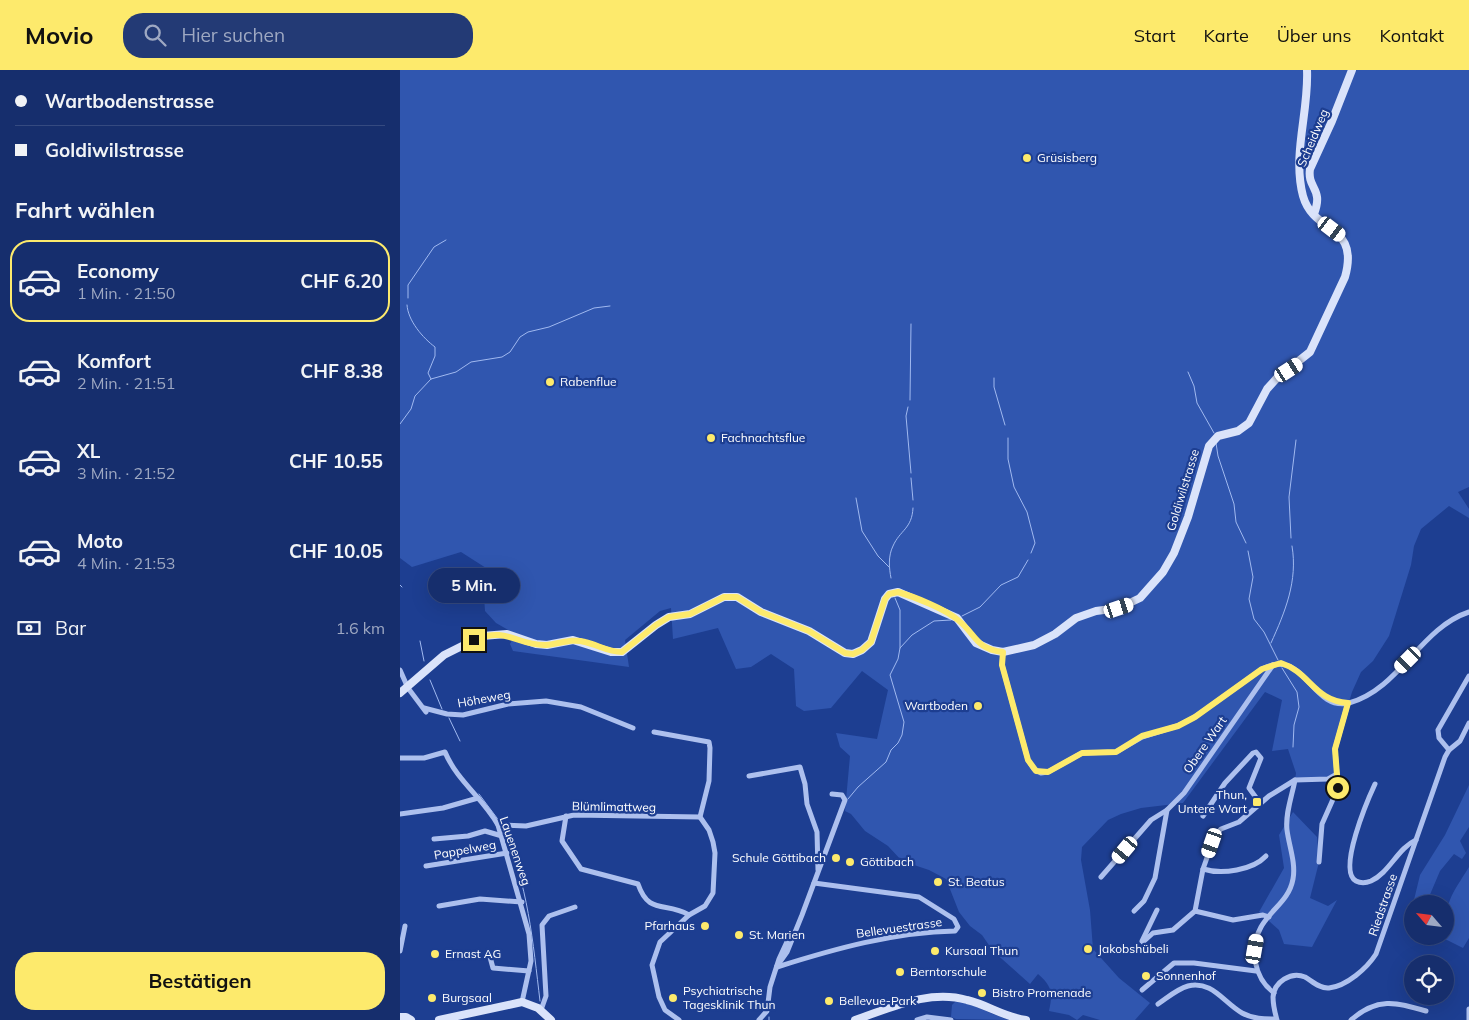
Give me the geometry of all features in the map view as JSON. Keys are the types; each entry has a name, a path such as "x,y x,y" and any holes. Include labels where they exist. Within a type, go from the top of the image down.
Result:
{"street":[{"name":"Goldiwilstrasse","path":"1003,652 1034,645 1086,614 1130,604 1140,598 1163,572 1174,553 1188,517 1206,452 1212,440 1238,431 1249,423 1267,389 1276,379 1310,352 1330,313 1345,277 1349,264 1349,252 1341,236 1314,214 1304,197 1300,175 1299,150 1304,119 1306,70"},
{"name":"Scheidweg","path":"1314,214 1318,205 1318,193 1309,176 1310,169 1332,121 1352,70"},
{"path":"400,693 444,655 482,636 507,634 542,644 572,640 612,652 622,652 669,617 690,614 724,597 737,597 761,612 809,631 845,653 853,654 862,650 871,642 885,599 889,594 898,592 956,618 976,643 992,650 1003,652 1002,665 1028,760 1034,770 1041,773 1048,772 1082,753 1116,752 1142,736 1178,726 1195,717 1262,669 1281,663 1289,666 1328,700 1348,703 1375,691 1444,624 1469,612"},
{"name":"Obere Wart","path":"1101,877 1151,820 1167,810 1184,793 1273,665"},
{"path":"400,670 408,688"},
{"path":"1449,750 1440,738 1438,730 1469,676"},
{"name":"Höheweg","path":"408,688 425,710 463,716 508,704 546,701 580,706 633,728"},
{"path":"1319,862 1322,824 1338,788 1334,762 1335,749 1348,703"},
{"name":"Riedstrasse","path":"1274,993 1284,979 1293,975 1303,976 1324,988 1334,986 1355,975 1370,962 1383,938 1449,750 1460,740 1469,723"},
{"path":"654,732 709,742 709,781 700,817 710,830 713,842 714,887 709,902 689,915 660,942 652,965 659,997 665,1010 679,1020"},
{"name":"Lauenenweg","path":"400,758 424,758 444,752 462,781 491,811 498,824 522,902 529,934 529,971 522,1002"},
{"path":"1202,816 1225,784 1256,752 1261,758 1248,788 1260,803"},
{"path":"749,776 800,767 805,784 806,804 816,827 818,871"},
{"path":"1157,910 1143,942 1153,933 1173,930 1195,911 1203,870 1218,832 1240,822 1260,803 1296,780 1322,780 1337,774"},
{"path":"1158,1004 1180,990 1198,986 1218,993 1244,1014 1258,1018 1276,1019 1274,993 1256,971 1255,954 1258,934 1269,917 1282,903 1293,879 1287,820 1296,780"},
{"path":"1375,784 1360,820 1350,862 1349,871 1352,878 1360,882 1372,881 1410,843 1416,840"},
{"path":"759,1020 767,1011 770,987 777,967 787,952 845,800 842,795 832,794"},
{"path":"402,814 443,808 478,798"},
{"path":"1134,911 1144,902 1155,878 1167,810"},
{"path":"566,816 562,841 581,869 638,884 643,899 649,903 689,915"},
{"name":"Blümlimattweg","path":"498,824 526,826 566,816 700,817"},
{"path":"434,839 468,836 485,831 502,836"},
{"path":"817,839 830,842"},
{"name":"Pappelweg","path":"426,866 507,853"},
{"path":"1203,870 1219,872 1234,870 1260,862 1266,856"},
{"name":"Bellevuestrasse","path":"777,967 846,947 924,932 955,931 958,927 954,919 919,896 814,883"},
{"path":"439,906 480,899 522,902"},
{"path":"540,1010 546,996 542,925 548,916 575,907"},
{"path":"1195,911 1233,920 1263,915 1269,917"},
{"path":"400,951 405,926"},
{"path":"490,957 493,968 529,971"},
{"path":"1142,990 1174,963 1194,963 1256,971"},
{"path":"855,1020 919,999 940,997 967,1000 1005,1016 1026,1020"},
{"path":"439,1020 522,1002 540,1010 551,1020"},
{"path":"1351,1020 1383,1003 1396,1003 1426,1011"},
{"path":"1469,1008 1469,1020"},
{"path":"400,1017 406,1016 411,1020"},
{"path":"918,1020 933,1017 951,1020"}],"shaded area":[{"path":"400,70 1469,70 1469,487 1458,492 1469,509 1469,518 1449,506 1421,529 1414,546 1411,565 1389,636 1373,661 1361,672 1352,692 1335,749 1337,774 1333,777 1295,780 1296,773 1288,749 1272,751 1282,700 1265,692 1183,803 1141,808 1121,814 1108,820 1082,847 1081,860 1090,910 1093,949 1119,978 1150,1003 1135,1020 1100,1020 1083,1015 1077,1020 1069,1015 1049,1011 1051,995 1046,982 1038,974 1030,984 993,951 982,935 970,926 959,912 946,879 929,870 902,861 888,846 865,831 851,814 845,811 850,756 840,747 836,733 877,739 888,690 862,671 831,708 804,711 796,706 794,669 771,654 751,667 736,669 718,628 673,639 671,608 660,611 625,640 629,667 513,651 510,644 515,634 496,623 485,611 484,596 497,575 461,552 412,567 400,558"},
{"path":"1469,785 1469,827 1460,841 1466,853 1462,859 1454,854 1440,871 1430,895 1415,895 1420,875 1445,835"},
{"path":"1293,812 1317,837 1319,862 1310,898 1328,906 1337,900 1312,947 1284,944 1279,930 1259,912 1284,868 1279,835"},
{"path":"1469,867 1469,938 1463,948 1454,944 1454,895 1452,895"},
{"path":"956,1001 1010,1020 956,1019 951,1017 952,1005"}],"waterway":[{"path":"408,298 408,285 434,247 446,240"},
{"path":"407,305 410,317 417,329 435,347 435,356 428,373 431,379"},
{"path":"400,424 411,409 415,396 431,379 456,372 471,362 502,357 510,352 520,337 528,332 549,327 594,308 610,306"},
{"path":"910,400 911,324"},
{"path":"1188,372 1194,386 1197,403 1214,433"},
{"path":"994,378 994,387 1005,425"},
{"path":"908,407 906,416 911,473"},
{"path":"1008,438 1008,459 1014,487 1027,512 1035,543 1031,553"},
{"path":"1291,538 1289,497 1296,440"},
{"path":"1216,443 1218,456 1234,504 1236,522 1246,543"},
{"path":"911,478 913,500"},
{"path":"856,498 862,531 878,556 889,567"},
{"path":"891,578 889,562 891,550 908,525 913,508"},
{"path":"1271,643 1281,620 1292,584 1292,546"},
{"path":"1248,551 1253,577 1249,599 1254,619 1264,632 1278,660"},
{"path":"962,616 980,607 1001,585 1018,577 1028,560"},
{"path":"895,598 900,610 900,648"},
{"path":"848,799 858,787 886,762 891,750 898,743 902,735 904,722 890,675 898,659 900,648 912,635 934,621 951,620"},
{"path":"420,641 424,661"},
{"path":"1282,668 1297,692 1299,707 1294,725 1293,747"},
{"path":"430,680 442,709"},
{"path":"449,718 460,741"},
{"path":"479,794 500,822"},
{"path":"503,829 524,892 532,935 540,1001"}],"place":[{"name":"Grüsisberg","path":"1027,158"},
{"name":"Rabenflue","path":"550,382"},
{"name":"Fachnachtsflue","path":"711,438"},
{"name":"Wartboden","path":"978,706"},
{"name":"Thun, Untere Wart","path":"1257,802"},
{"name":"Schule Göttibach","path":"836,858"},
{"name":"Göttibach","path":"850,862"},
{"name":"St. Beatus","path":"938,882"},
{"name":"Pfarhaus","path":"705,926"},
{"name":"St. Marien","path":"739,935"},
{"name":"Jakobshübeli","path":"1088,949"},
{"name":"Kursaal Thun","path":"935,951"},
{"name":"Ernast AG","path":"435,954"},
{"name":"Berntorschule","path":"900,972"},
{"name":"Sonnenhof","path":"1146,976"},
{"name":"Bistro Promenade","path":"982,993"},
{"name":"Burgsaal","path":"432,998"},
{"name":"Psychiatrische Tagesklinik Thun","path":"673,998"},
{"name":"Bellevue-Park","path":"829,1001"}],"route":[{"path":"474,640 482,636 507,634 536,644 547,645 572,640 584,642 612,652 622,652 669,617 690,614 708,607 724,597 737,597 779,621 809,631 835,648 845,653 853,654 862,650 871,642 885,599 889,594 898,592 956,618 964,625 976,643 992,650 1003,652 1002,665 1016,719 1030,766 1036,771 1041,773 1048,772 1082,753 1108,754 1116,752 1142,736 1178,726 1195,717 1262,669 1281,663 1296,670 1328,700 1348,703 1335,749 1334,762 1339,783 1338,788"}]}
